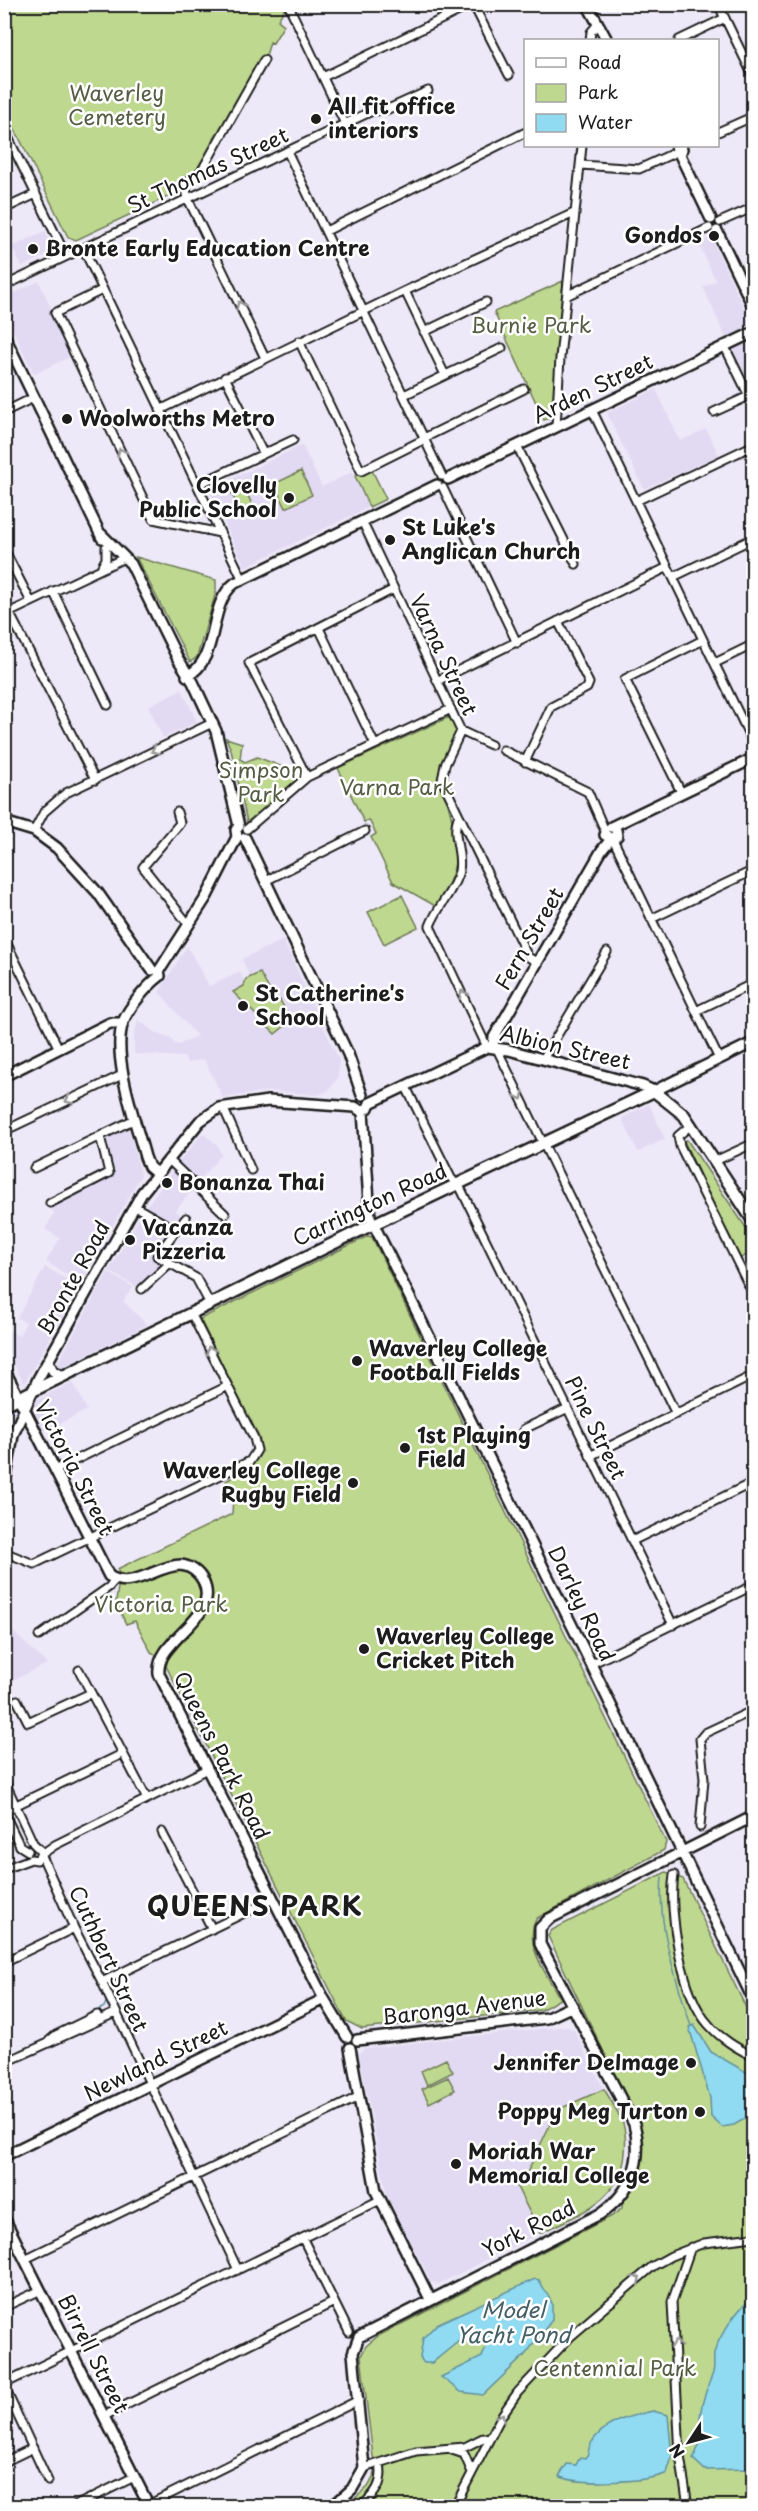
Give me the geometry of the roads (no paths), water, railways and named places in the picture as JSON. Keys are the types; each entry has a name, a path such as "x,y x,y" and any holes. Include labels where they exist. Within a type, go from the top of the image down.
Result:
{"main road":[{"path":"587,4 606,39"},
{"path":"680,149 753,308"},
{"name":"Arden Street","path":"445,477 517,446 753,332"},
{"path":"4,335 106,547 131,564 187,676 208,725 218,741"},
{"path":"187,676 202,663 227,590 242,579 362,521 448,485 445,477"},
{"path":"101,534 121,557"},
{"path":"187,676 193,682 216,731 242,832 348,1054 362,1095 370,1103 359,1109 268,1101 223,1107 204,1117 156,1173 147,1163 122,1075 123,1023 189,925 242,832"},
{"name":"Fern Street","path":"492,1047 496,1033 611,833 631,816 753,758"},
{"path":"4,822 34,831 57,848 98,893 155,974"},
{"path":"127,1089 128,1031 137,1003"},
{"path":"4,1076 110,1023 123,1023"},
{"name":"Carrington Road","path":"4,1405 22,1403 31,1393 191,1313 753,1042"},
{"name":"Albion Street","path":"370,1103 492,1047 631,1082 654,1091"},
{"path":"630,1103 635,1092 631,1082"},
{"path":"654,1091 678,1109 691,1125 753,1222"},
{"path":"359,1109 355,1100 362,1095"},
{"name":"Darley Road","path":"359,1109 369,1215 685,1850 753,2001"},
{"name":"Bronte Road","path":"31,1393 134,1206 156,1173"},
{"path":"48,1361 53,1371 64,1376"},
{"name":"Victoria Street","path":"4,1369 108,1574 115,1580"},
{"path":"4,1490 22,1403"},
{"name":"Queens Park Road","path":"115,1580 129,1581 181,1565 197,1572 204,1582 206,1599 201,1610 163,1657 158,1669 160,1678 324,1999 347,2037"},
{"path":"685,1850 751,1817"},
{"name":"York Road","path":"364,2468 354,2362 356,2341 368,2331 600,2214 615,2203 629,2184 638,2157 634,2124 540,1944 539,1932 542,1925 685,1850"},
{"name":"Newland Street","path":"4,2156 324,1999"},
{"name":"Baronga Avenue","path":"357,2040 547,2018 573,2006"},
{"path":"562,2011 583,2026"},
{"path":"350,2048 356,2046 357,2040 353,2036 347,2037 345,2042 350,2048 376,2191 430,2299"},
{"name":"Birrell Street","path":"4,2218 148,2506"},
{"path":"333,2506 352,2489 364,2468"}],"street":[{"path":"288,4 345,124"},
{"path":"718,4 753,78"},
{"path":"323,77 468,6 509,75"},
{"path":"680,39 725,18"},
{"path":"590,39 591,32 597,25"},
{"path":"264,60 201,172 185,184 188,199 265,358"},
{"name":"St Thomas Street","path":"4,286 372,111 386,110 428,91"},
{"path":"719,131 753,116"},
{"path":"4,129 66,256"},
{"path":"326,231 524,132"},
{"path":"556,426 560,358 582,147"},
{"path":"581,165 639,169 680,149"},
{"path":"287,151 424,439 445,477"},
{"path":"4,209 36,194"},
{"path":"568,295 753,207"},
{"path":"160,410 299,341 574,213"},
{"path":"83,248 242,579"},
{"path":"102,290 55,314 153,519 220,533"},
{"path":"405,291 445,375"},
{"path":"424,332 486,302"},
{"path":"299,341 361,471 524,389"},
{"path":"714,412 749,396 724,345"},
{"path":"404,395 502,348"},
{"path":"225,377 264,453"},
{"path":"4,412 35,397"},
{"path":"592,410 753,745"},
{"path":"197,485 293,440"},
{"path":"636,501 753,445"},
{"path":"517,446 576,564"},
{"path":"440,487 517,642"},
{"name":"Varna Street","path":"362,521 461,731 442,774 444,784 528,957 537,962"},
{"path":"673,578 753,538"},
{"path":"102,567 106,559 106,547"},
{"path":"4,549 31,602"},
{"path":"94,780 7,614 121,557"},
{"path":"437,681 668,567"},
{"path":"307,777 249,663 394,589"},
{"path":"53,591 108,705"},
{"path":"525,762 551,707 588,686 589,683 558,621"},
{"path":"319,628 375,745"},
{"path":"681,792 625,679 703,640"},
{"path":"715,663 753,644"},
{"path":"242,832 307,777 451,709"},
{"path":"34,831 44,812 66,794 208,725"},
{"path":"461,731 491,745"},
{"path":"503,750 588,792 611,833 719,1059"},
{"path":"177,812 180,823 142,867 189,925"},
{"path":"459,815 455,827 459,869 430,926 544,1144 676,1414"},
{"path":"265,881 365,831"},
{"path":"651,919 753,870"},
{"path":"4,938 58,1049"},
{"path":"543,1059 607,952"},
{"path":"696,1011 753,983"},
{"path":"4,1131 122,1075"},
{"name":"Pine Street","path":"406,1087 451,1178 471,1208 566,1409 673,1625"},
{"path":"223,1107 251,1170"},
{"path":"34,1168 135,1119"},
{"path":"691,1125 678,1136 680,1146 753,1296"},
{"path":"50,1203 109,1173 100,1136"},
{"path":"715,1161 753,1143"},
{"path":"168,1159 225,1214"},
{"path":"134,1206 176,1230"},
{"path":"186,1218 157,1256 196,1278 210,1304"},
{"path":"142,1288 170,1263"},
{"path":"4,1552 34,1564 250,1461 257,1450 256,1445 191,1313"},
{"path":"590,1456 753,1375"},
{"path":"55,1470 228,1386"},
{"path":"524,1429 566,1409"},
{"path":"632,1541 753,1482"},
{"path":"39,1636 109,1587 115,1580"},
{"path":"591,1664 753,1585"},
{"path":"79,1670 147,1799"},
{"path":"17,1700 28,1722 91,1693"},
{"path":"700,1827 704,1779 701,1737 753,1710"},
{"path":"40,1851 37,1860 20,1846 4,1812 118,1756"},
{"path":"5,1869 29,1854 55,1845 207,1770"},
{"name":"Cuthbert Street","path":"4,1780 15,1806 40,1851 74,1928 102,1982 238,2270"},
{"path":"751,1817 753,1829"},
{"path":"162,1832 212,1929"},
{"path":"674,1875 673,1898 677,1941 695,2002 715,2032 753,2057"},
{"path":"102,1982 273,1899"},
{"path":"4,1962 74,1928"},
{"path":"49,2041 58,2040 115,2013"},
{"path":"4,2062 97,2015"},
{"path":"26,2259 358,2097"},
{"path":"48,2481 4,2385 380,2200"},
{"path":"455,2506 471,2470 518,2392 571,2336 653,2266 691,2247 718,2240 753,2237"},
{"path":"303,2239 349,2332"},
{"path":"688,2506 680,2456 677,2356 672,2302 691,2247"},
{"path":"4,2307 40,2290"},
{"path":"104,2416 334,2302"},
{"path":"148,2506 358,2400"},
{"path":"364,2468 405,2454 465,2447 483,2438 489,2439"},
{"path":"4,2462 33,2448"},
{"path":"441,2448 464,2454 471,2470"},
{"path":"361,2506 378,2489 382,2474 380,2464"},
{"path":"75,2506 134,2477"}],"water":[{"path":"694,2025 711,2052 753,2076 753,2114 734,2125 722,2127 711,2117 710,2098 689,2027"},
{"name":"Model Yacht Pond","path":"535,2279 539,2280 552,2303 552,2320 525,2355 483,2395 461,2392 441,2377 482,2357 488,2342 486,2335 479,2330 470,2332 432,2363 424,2363 420,2358 423,2338 437,2324"},
{"path":"753,2299 753,2469 705,2470 693,2459 702,2439 700,2414 714,2371 714,2354 729,2323 747,2302"},
{"path":"653,2411 668,2415 672,2457 667,2473 645,2479 613,2482 581,2481 559,2476 567,2464 576,2465 580,2457 585,2458 595,2437 609,2425"}],"waterway":[{"path":"662,1877 662,1915 665,1933 691,2026"},
{"path":"97,2011 104,2007 107,2000"}],"place":[{"name":"All fit office interiors","path":"316,119"},
{"name":"Gondos","path":"714,236"},
{"name":"Bronte Early Education Centre","path":"33,249"},
{"name":"Woolworths Metro","path":"67,419"},
{"name":"Clovelly Public School","path":"289,498"},
{"name":"St Luke's Anglican Church","path":"390,540"},
{"name":"St Catherine's School","path":"243,1006"},
{"name":"Bonanza Thai","path":"167,1183"},
{"name":"Vacanza Pizzeria","path":"130,1240"},
{"name":"Waverley College Football Fields","path":"357,1361"},
{"name":"1st Playing Field","path":"405,1448"},
{"name":"Waverley College Rugby Field","path":"353,1483"},
{"name":"Waverley College Cricket Pitch","path":"364,1649"},
{"name":"Jennifer DeImage","path":"691,2063"},
{"name":"Poppy Meg Turton","path":"700,2112"},
{"name":"Moriah War Memorial College","path":"456,2164"}],"district":[{"name":"QUEENS PARK","path":"255,1907"}],"park label":[{"name":"Waverley Cemetery","path":"117,106"},
{"name":"Burnie Park","path":"531,326"},
{"name":"Simpson Park","path":"261,783"},
{"name":"Varna Park","path":"397,788"},
{"name":"Victoria Park","path":"161,1605"},
{"name":"Centennial Park","path":"615,2369"}]}
